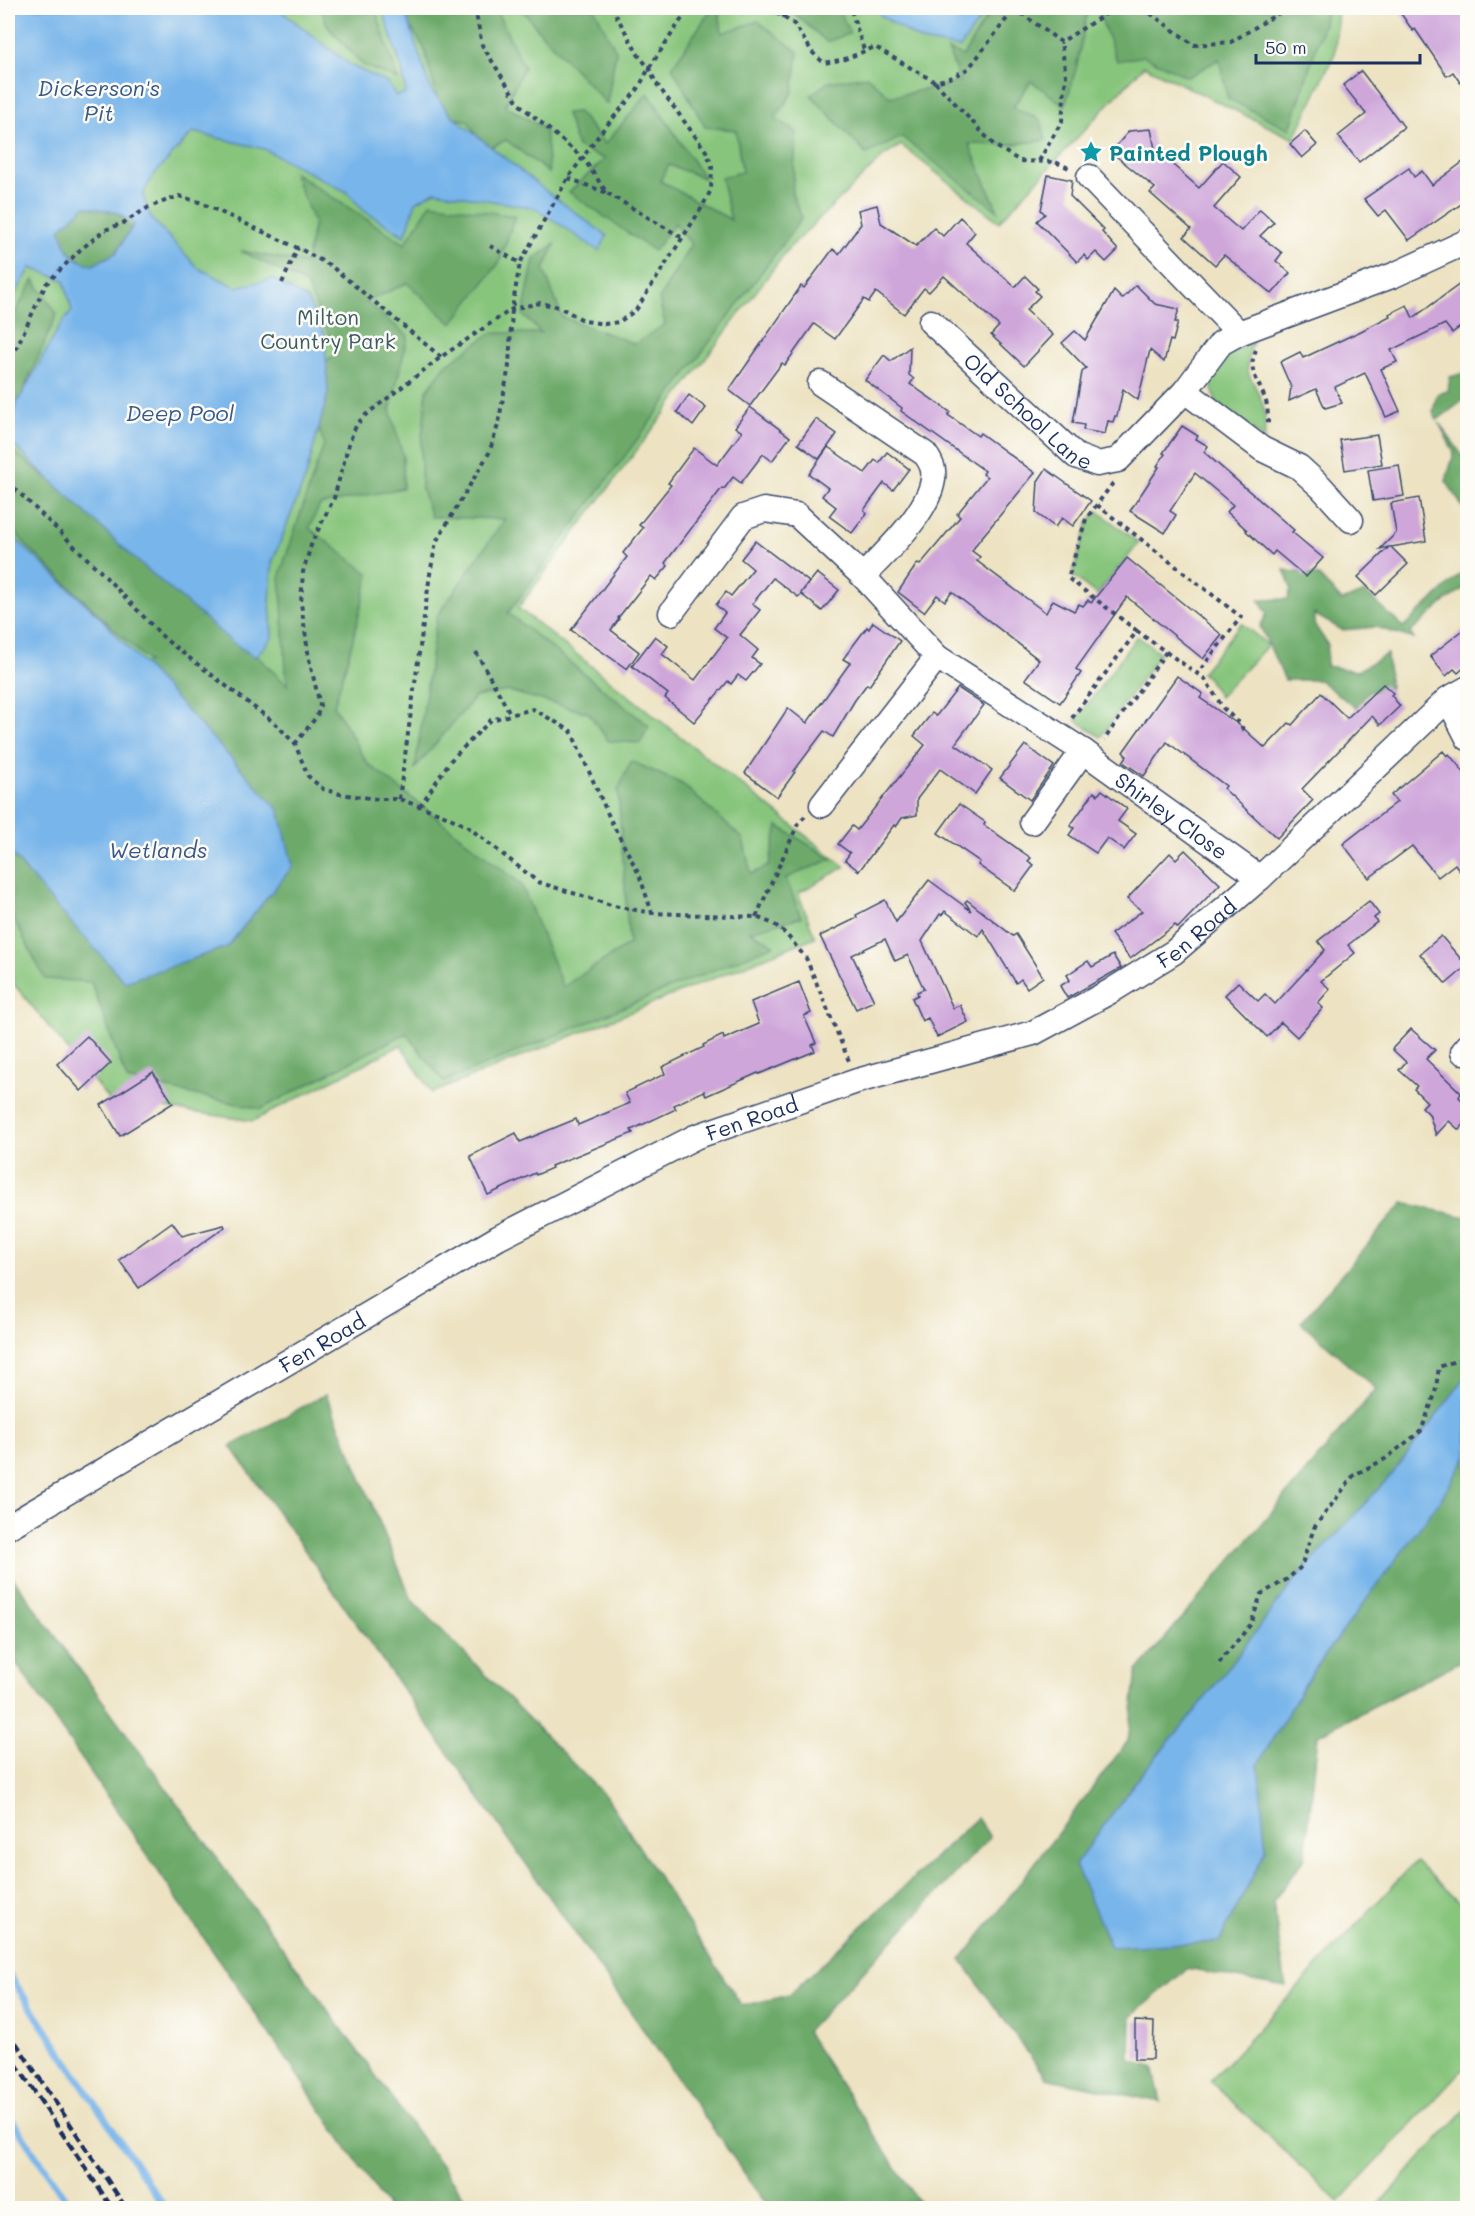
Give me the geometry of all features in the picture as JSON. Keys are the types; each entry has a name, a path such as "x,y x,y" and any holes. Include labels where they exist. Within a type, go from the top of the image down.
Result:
{"street":[{"path":"1089,177 1239,333"},
{"name":"Old School Lane","path":"932,322 1076,456 1097,464 1118,460 1185,391 1221,343 1239,333 1394,275 1467,242"},
{"path":"820,383 925,454 933,469 931,490 907,530 863,576"},
{"path":"1185,391 1262,450 1299,467 1351,520"},
{"name":"Shirley Close","path":"671,613 743,518 764,510 797,515 863,576 938,657 1087,754 1260,878"},
{"path":"822,805 938,657"},
{"path":"1458,694 1467,738"},
{"name":"Fen Road","path":"8,1527 528,1223 695,1137 857,1081 1033,1033 1111,991 1174,952 1260,878 1458,694"},
{"path":"1032,822 1087,754"}],"path":[{"path":"475,8 482,45 519,104 583,158 607,193"},
{"path":"295,744 317,716 320,705 309,658 301,603 303,572 312,542 334,498 356,426 363,417 441,357 512,309 540,303 559,308 585,321 605,324 619,322 636,310 711,190 712,166 706,151 656,83 612,8 639,8"},
{"path":"399,799 436,542 489,453 498,426 509,366 512,309 520,264 568,178 602,131 638,89 649,68 689,8"},
{"path":"769,8 794,24 813,54 824,63 845,59 875,47 935,82 994,145 1020,161 1055,162 1089,177"},
{"path":"782,17 800,8"},
{"path":"843,8 851,10 864,50"},
{"path":"935,82 953,77 969,68 1015,8 1061,42 1066,76 1062,122 1039,161"},
{"path":"1061,42 1107,13 1138,8"},
{"path":"1143,8 1194,45 1232,42 1282,11 1283,8"},
{"path":"568,178 607,193 681,237"},
{"path":"8,366 46,285 80,250 98,234 123,223 149,207 172,198 187,198 298,248 331,266 441,357"},
{"path":"490,246 520,264"},
{"path":"282,283 298,248"},
{"path":"1268,324 1254,354 1252,367 1254,378 1265,397 1269,453"},
{"path":"1118,460 1117,478 1086,519 1068,578 1204,679 1223,708 1241,725 1245,734"},
{"path":"8,482 99,570 166,640 276,724 295,744 308,776 323,789 340,794 377,799 399,799 442,814 468,827 538,882 614,906 652,913 756,917 774,924 786,934 806,958 857,1081"},
{"path":"1097,505 1241,617 1197,674"},
{"path":"1059,736 1137,631"},
{"path":"476,652 511,715"},
{"path":"1087,754 1166,652"},
{"path":"420,806 450,761 491,720 532,709 571,730 611,821 639,874 652,913"},
{"path":"756,917 798,824 813,808 822,805"},
{"path":"1219,1663 1251,1624 1261,1594 1286,1580 1302,1566 1314,1528 1354,1475 1385,1459 1421,1431 1435,1394 1439,1367 1458,1360 1467,1364"}],"green space":[{"name":"Milton Country Park","path":"8,8 1338,8 1335,53 1294,139 1144,66 999,222 901,145 884,156 789,248 518,608 845,867 798,893 815,937 432,1093 401,1045 253,1121 109,1100 8,977"},
{"path":"321,8 375,8 398,80 363,65 328,27"},
{"path":"399,8 495,8 524,67 505,106 545,129 549,173 506,140 484,151 468,121 442,116 424,48"},
{"path":"521,8 594,8 616,51 607,104 539,31"},
{"path":"712,8 719,8 722,33 758,21 798,52 793,92 775,119 797,132 792,194 802,218 508,613 649,726 640,743 608,741 589,713 508,691 475,697 415,768 437,616 505,519 431,517 421,486 421,447 427,390 446,365 491,333 541,333 523,315 534,259 555,244 544,270 562,317 635,344 665,324 659,299 691,244 675,223 654,251 569,192 605,159 577,147 566,113 578,112 605,144 648,93 704,178 669,165 660,181 731,220 721,177 742,172 736,130 705,127 672,67"},
{"path":"788,8 838,8 850,33 827,42"},
{"path":"992,8 1088,8 1077,65 1065,106 1031,81 1013,107 1041,120 1046,140 1007,145 969,144 998,211 902,137 866,154 811,95 828,82 867,76 890,97 960,82 948,50 963,56"},
{"path":"1097,8 1326,8 1324,23 1290,129 1228,99 1219,59 1188,77 1144,56 1117,61"},
{"path":"293,172 405,244 431,203 515,216 499,263 452,324 407,283 366,302 408,336 390,410 403,456 403,488 320,505 309,528 369,574 334,706 367,763 521,884 563,987 629,944 618,790 631,761 682,784 743,839 751,874 769,866 778,826 832,859 786,878 801,917 750,931 774,945 444,1082 406,1033 261,1109 127,1080 91,982 45,979 8,908 8,774 55,689 149,662 28,547 8,523 8,447 177,580 287,685 280,574 324,444 303,382 337,353 306,284 241,251 306,263 314,223"},
{"path":"85,206 118,213 131,229 116,253 93,265 79,260 70,253 60,229"},
{"path":"34,280 57,314 8,426 8,324"},
{"path":"1253,342 1248,370 1263,405 1265,439 1217,405 1211,385 1212,372 1224,355"},
{"path":"1467,372 1467,399 1437,420 1433,411 1437,394 1448,391 1450,377"},
{"path":"1439,423 1467,462 1467,514 1446,481 1454,453"},
{"path":"1098,511 1139,543 1097,595 1072,575 1089,521"},
{"path":"1467,548 1467,586 1410,633 1414,639 1376,627 1342,630 1314,614 1314,624 1328,645 1326,666 1357,671 1387,654 1390,688 1368,692 1356,708 1319,680 1285,680 1260,626 1267,614 1259,600 1288,599 1291,588 1284,570 1319,576 1342,601 1365,592 1403,627 1465,570"},
{"path":"1241,623 1268,645 1219,697 1208,678 1201,673"},
{"path":"1137,636 1160,653 1101,737 1076,720"},
{"path":"1403,1203 1467,1217 1467,1648 1465,1659 1318,1735 1305,1857 1273,1902 1286,1987 1187,1969 1131,2016 1130,2061 1153,2067 1161,2102 1046,2078 961,1960 1128,1741 1137,1671 1376,1389 1301,1322"},
{"path":"326,1394 412,1600 608,1799 742,2006 789,1995 977,1818 990,1837 806,2032 923,2208 769,2208 231,1446"},
{"path":"8,1571 472,2208 388,2208 8,1651"},
{"path":"1416,1861 1467,1910 1467,2065 1339,2202 1210,2081"},
{"path":"1467,2108 1467,2208 1375,2208"}],"water":[{"path":"8,8 277,8 352,66 388,83 396,96 406,93 402,69 382,8 404,8 431,90 451,115 546,191 607,236 599,251 535,208 435,191 416,202 405,236 364,211 347,192 264,149 193,132 152,177 143,195 151,218 198,268 236,287 273,279 307,299 325,336 328,393 306,476 272,563 270,602 272,638 255,657 233,643 134,558 10,442 16,405 60,326 72,311 64,280 31,268 8,305","holes":["85,206 118,213 134,224 116,253 93,265 79,260 70,253 60,229"]},
{"path":"879,8 988,8 960,48 921,41 880,15"},
{"name":"Wetlands","path":"8,532 99,616 279,810 293,866 227,947 125,982 46,895 8,849"},
{"path":"1467,1375 1467,1456 1441,1499 1309,1677 1258,1764 1266,1850 1219,1942 1111,1947 1075,1865 1138,1778 1196,1710 1295,1580 1393,1473"}],"building":[{"path":"1397,8 1467,8 1467,93 1453,72 1447,76 1415,29 1413,31"},
{"path":"1361,71 1404,127 1359,162 1338,136 1366,114 1343,85"},
{"path":"1151,129 1155,149 1199,188 1223,161 1241,177 1214,208 1241,231 1260,209 1274,222 1260,236 1282,253 1276,261 1290,273 1272,294 1224,255 1215,265 1184,237 1191,229 1150,193 1155,188 1111,152 1129,131"},
{"path":"1305,131 1317,145 1302,158 1290,144"},
{"path":"1467,159 1467,200 1409,240 1386,210 1378,216 1364,199 1409,168 1414,177 1422,171 1432,185"},
{"path":"1048,175 1072,180 1070,196 1104,230 1102,232 1118,250 1106,262 1096,252 1088,260 1084,255 1077,262 1037,221 1045,214 1041,210"},
{"path":"877,205 881,223 916,246 934,228 943,236 960,217 975,232 966,243 1015,287 1025,276 1038,289 1035,291 1040,296 1026,310 1053,335 1024,366 991,335 999,326 944,276 929,292 924,288 904,314 876,292 869,302 864,299 835,339 814,324 785,365 782,363 750,406 729,390 801,286 804,288 833,249 839,254 861,224 858,210"},
{"path":"1467,279 1467,322 1452,333 1445,324 1391,350 1397,362 1381,369 1400,411 1386,417 1365,373 1335,387 1342,403 1325,408 1316,389 1289,401 1291,387 1280,362 1300,352 1303,358 1361,331 1407,305 1413,318"},
{"path":"1136,285 1155,304 1179,309 1173,341 1170,340 1164,362 1150,350 1138,400 1123,389 1117,416 1113,422 1108,421 1105,434 1083,430 1084,425 1073,423 1082,372 1086,368 1062,343 1075,331 1085,340 1114,291 1122,299"},
{"path":"910,347 909,375 914,379 910,384 950,412 948,415 978,436 980,433 1035,473 977,543 972,551 980,557 977,561 1046,613 1053,600 1074,611 1079,604 1083,606 1088,600 1091,603 1127,558 1222,635 1203,659 1127,597 1076,669 1081,673 1060,703 1025,679 1039,660 952,592 945,601 937,595 924,612 898,592 917,564 920,565 960,517 957,514 987,477 983,474 985,471 901,411 902,408 865,380 884,355 891,361"},
{"path":"689,395 706,408 693,426 677,412"},
{"path":"750,407 790,437 772,461 763,454 741,483 733,477 724,489 722,488 665,563 668,566 656,580 651,576 618,618 611,630 639,652 627,669 571,630 627,557 623,553 643,528 639,525 671,485 668,483 694,448 717,465 742,432 735,427"},
{"path":"816,419 837,434 819,459 798,444"},
{"path":"1182,426 1198,436 1196,439 1208,446 1204,452 1323,558 1306,577 1275,551 1272,555 1246,531 1227,512 1233,505 1195,473 1170,511 1176,515 1165,533 1130,511 1159,467 1157,466 1165,454 1163,453"},
{"path":"1377,435 1382,464 1345,470 1340,440"},
{"path":"828,447 865,473 875,460 879,463 887,452 909,469 893,490 884,483 864,510 867,513 852,533 829,516 836,507 822,496 828,488 809,474"},
{"path":"1399,465 1404,496 1373,501 1368,470"},
{"path":"1046,469 1091,501 1073,526 1062,518 1055,527 1036,513 1038,481"},
{"path":"1419,498 1426,541 1391,547 1408,564 1376,595 1358,577 1389,547 1380,549 1396,533 1391,503"},
{"path":"755,541 809,582 801,593 817,573 839,590 822,611 801,594 798,597 773,578 752,604 760,610 740,635 758,650 752,658 760,664 746,681 738,675 731,684 728,681 694,722 665,698 668,694 632,666 655,636 668,646 662,654 695,680 727,638 714,628 725,613 716,605 726,592 731,596 753,569 741,559"},
{"path":"873,622 900,641 869,686 867,684 855,700 833,737 824,731 777,797 745,773 788,708 807,723 850,663 843,659"},
{"path":"1467,627 1467,665 1458,673 1454,669 1446,676 1430,656"},
{"path":"1177,676 1203,694 1200,698 1242,727 1265,748 1289,723 1292,725 1321,693 1347,718 1383,684 1393,693 1391,695 1400,706 1380,725 1372,716 1302,789 1313,800 1277,838 1224,789 1226,786 1167,742 1144,776 1123,762 1127,756 1123,752"},
{"path":"958,688 984,705 955,744 992,770 975,794 940,769 917,799 917,815 902,818 896,827 894,825 859,871 845,860 850,853 838,844 852,826 857,830 925,745 914,736 932,713 936,716"},
{"path":"1025,745 1054,766 1030,800 1000,778"},
{"path":"1443,751 1447,756 1449,754 1467,776 1467,882 1455,864 1438,877 1412,846 1369,878 1343,844 1397,802 1391,795"},
{"path":"1102,790 1127,809 1118,821 1136,834 1124,850 1107,838 1096,853 1069,835 1074,828 1070,826 1094,792 1098,795"},
{"path":"959,804 985,822 984,825 1031,858 1028,861 1034,865 1015,891 978,865 980,862 938,833"},
{"path":"1185,850 1220,884 1178,928 1175,925 1130,959 1111,934 1142,911 1127,899 1170,853 1176,859"},
{"path":"929,880 971,911 965,902 967,900 1013,936 1016,934 1043,977 1027,988 1021,979 1016,983 983,929 978,936 945,911 942,915 940,914 922,941 953,1008 960,1005 968,1022 937,1037 928,1018 922,1021 912,998 924,989 908,955 895,961 885,939 852,955 874,1001 856,1009 820,936 857,918 856,915 885,900 896,922"},
{"path":"1369,901 1379,914 1374,918 1377,922 1348,945 1355,953 1321,981 1330,989 1318,1003 1323,1008 1297,1037 1281,1022 1267,1037 1225,995 1238,982 1258,1001 1265,994 1275,1004 1325,950 1318,941"},
{"path":"1441,936 1467,966 1446,984 1420,954"},
{"path":"1113,955 1121,968 1067,998 1060,986 1070,980 1067,975 1088,961 1092,967"},
{"path":"799,982 811,1013 804,1016 816,1043 812,1045 815,1051 706,1096 704,1091 674,1105 676,1109 631,1130 633,1133 551,1166 552,1168 536,1175 535,1173 488,1195 470,1156 516,1133 520,1142 576,1119 578,1125 630,1103 625,1093 665,1074 662,1067 704,1047 703,1045 723,1035 724,1039 759,1024 751,1002"},
{"path":"1411,1029 1435,1050 1426,1059 1461,1093 1459,1097 1467,1105 1467,1120 1459,1130 1449,1121 1436,1135 1429,1114 1422,1107 1427,1102 1414,1089 1417,1086 1399,1070 1406,1062 1392,1049"},
{"path":"87,1036 111,1063 81,1091 57,1064"},
{"path":"153,1072 173,1103 120,1136 101,1105"},
{"path":"172,1222 182,1236 224,1225 225,1227 139,1288 119,1260"},
{"path":"1135,2021 1154,2022 1153,2059 1135,2059"}],"waterway":[{"path":"8,1973 165,2208"},
{"path":"8,2114 71,2208"}],"railway":[{"path":"8,2031 126,2208"},
{"path":"8,2052 112,2208"}],"place":[{"name":"Painted Plough","path":"1091,152"}],"water label":[{"name":"Dickerson's Pit","path":"99,100"},
{"name":"Deep Pool","path":"180,412"}]}
